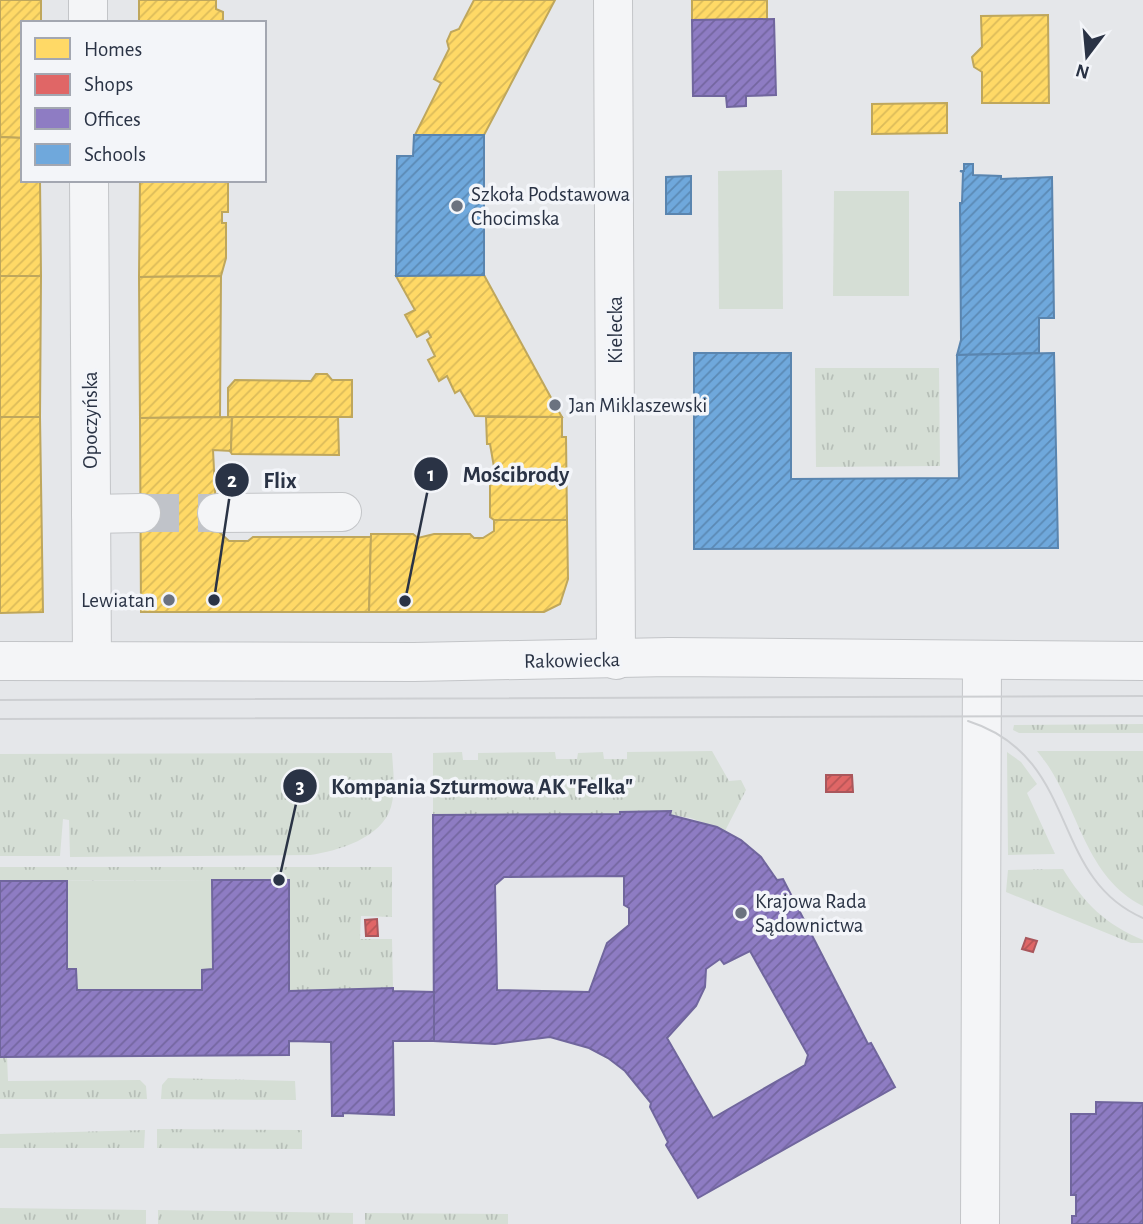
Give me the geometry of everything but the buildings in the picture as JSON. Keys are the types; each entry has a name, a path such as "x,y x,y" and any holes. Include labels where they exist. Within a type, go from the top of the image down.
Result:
{"street":[{"path":"88,0 88,21"},
{"name":"Kielecka","path":"613,0 616,660"},
{"name":"Opoczyńska","path":"89,182 92,660"},
{"path":"217,513 342,512"},
{"path":"91,514 141,513"},
{"name":"Rakowiecka","path":"0,661 805,657 1143,661"},
{"path":"980,1224 982,660"}],"green space":[{"path":"782,170 783,309 719,309 718,171"},
{"path":"834,191 909,191 909,296 833,296"},
{"path":"815,368 939,368 940,466 816,467"},
{"path":"1143,724 1143,733 1019,733 1013,730 1014,725"},
{"path":"712,751 729,781 741,780 746,790 725,831 691,818 670,815 671,811 620,814 433,815 433,753 462,752 463,760 478,760 478,753 555,752 556,759 577,759 578,753 603,752 604,759 627,759 627,752"},
{"path":"1037,751 1143,751 1143,906 1122,892 1106,876 1082,835 1051,770"},
{"path":"1007,752 1021,762 1037,784 1027,793 1055,854 1008,855"},
{"path":"392,753 393,794 386,818 369,835 333,850 310,855 70,857 69,820 63,819 60,856 0,856 0,754"},
{"path":"0,867 392,867 392,917 361,916 360,939 392,939 393,988 289,991 288,880 0,881"},
{"path":"1063,869 1097,912 1143,940 1143,943 1131,943 1006,892 1008,870"},
{"path":"212,880 213,969 202,990 77,990 76,970 67,969 67,881"},
{"path":"0,1057 7,1057 8,1081 140,1080 146,1086 147,1099 0,1099"},
{"path":"168,1078 295,1081 296,1100 161,1099 162,1085"},
{"path":"157,1129 302,1130 302,1149 157,1148"},
{"path":"145,1130 144,1148 0,1148 0,1134"},
{"path":"0,1208 146,1210 146,1224 0,1224"},
{"path":"158,1210 353,1213 353,1224 158,1224"},
{"path":"365,1213 508,1214 508,1224 365,1224"}],"tunnel":[{"path":"141,513 217,513"}],"tram line":[{"path":"0,700 1143,696"},
{"path":"0,719 1143,716"},
{"path":"968,721 1004,738 1030,761 1048,788 1091,875 1113,899 1143,918"}],"place":[{"name":"Szkoła Podstawowa Chocimska","path":"457,206"},
{"name":"Jan Miklaszewski","path":"555,405"},
{"name":"Lewiatan","path":"169,600"},
{"name":"Flix","path":"214,600"},
{"name":"Mościbrody","path":"405,601"},
{"name":"Kompania Szturmowa AK \"Felka\"","path":"279,880"},
{"name":"Krajowa Rada Sądownictwa","path":"741,913"}]}
